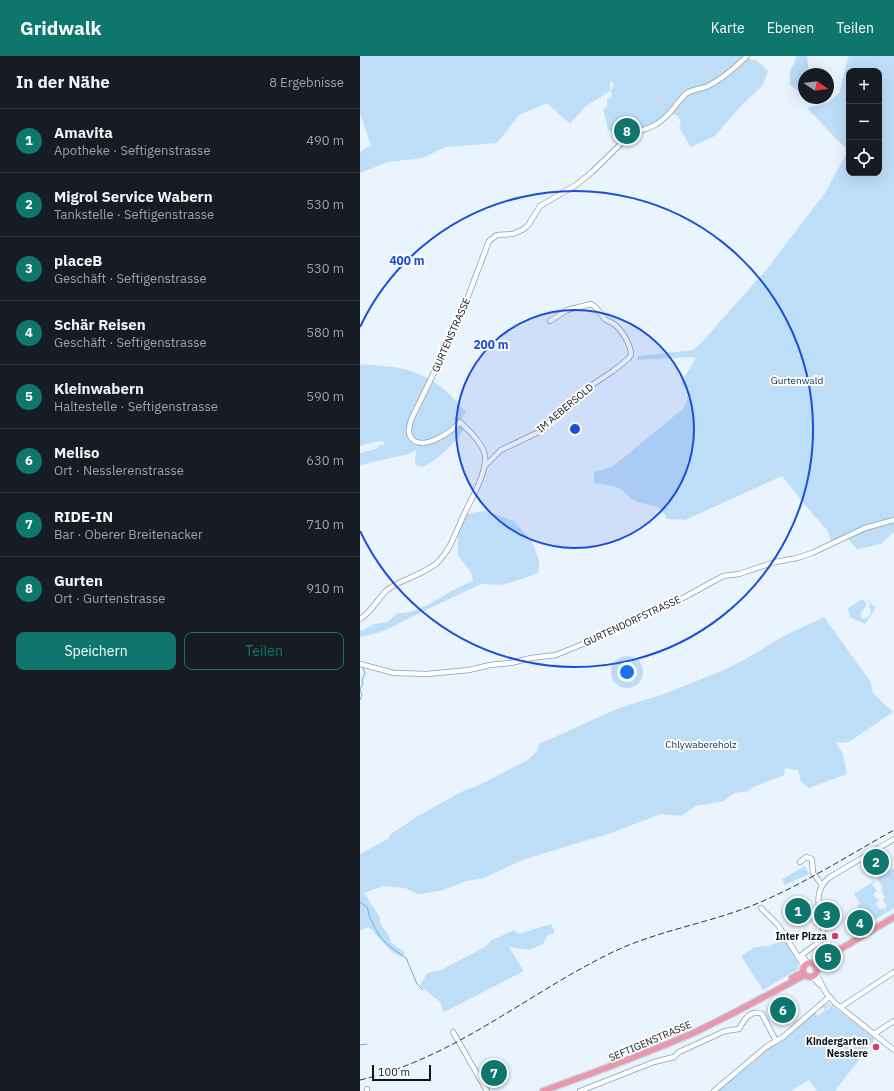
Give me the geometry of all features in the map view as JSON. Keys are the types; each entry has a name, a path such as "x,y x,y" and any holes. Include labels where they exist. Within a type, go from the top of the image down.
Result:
{"main road":[{"path":"804,974 894,917"},
{"path":"804,974 808,977 812,969"},
{"name":"SEFTIGENSTRASSE","path":"543,1091 663,1046 728,1016 804,974"}],"street":[{"name":"GURTENSTRASSE","path":"360,619 368,614 382,595 389,589 433,565 444,555 475,495 484,467 485,455 470,432 460,422 436,439 423,443 412,440 409,435 408,428 458,323 489,241 497,235 512,234 524,229 529,224 540,206 576,185 592,172 629,136 656,125 666,117 686,94 695,89 707,86 738,65 747,56"},
{"name":"IM AEBERSOLD","path":"484,467 501,450 541,431 580,393 613,371 631,355 630,348 620,330 605,319 597,307 591,304 567,310 550,321"},
{"name":"GURTENDORFSTRASSE","path":"360,664 394,673 427,674 469,670 490,665 511,663 530,658 556,655 685,597 723,576 739,574 775,562 798,558 865,528 894,520"},
{"path":"801,956 821,942 824,938 818,898 822,885 830,877 894,839"},
{"path":"800,862 806,857 812,859 813,873 822,885"},
{"path":"761,908 778,925 812,969 818,984 822,986 829,997 894,1050"},
{"path":"841,1007 894,972"},
{"path":"714,1091 766,1047 783,1037 829,997"},
{"path":"580,1091 604,1083 621,1074 630,1072 662,1059 674,1057 679,1052 725,1031 739,1029 745,1017 755,1013 762,1014 776,1041"},
{"path":"874,1034 894,1021"},
{"path":"453,1032 488,1091"}],"green space":[{"path":"360,56 745,56 708,84 694,89 661,120 635,131 616,127 615,131 626,135 631,133 622,141 614,138 611,132 607,129 603,110 607,106 607,100 612,97 611,91 614,84 610,81 610,91 586,106 570,124 547,103 519,115 497,143 445,147 423,158 388,162 360,173 360,152 371,145 360,114"},
{"path":"797,56 807,56 808,68 798,68 798,91 790,85 790,72"},
{"name":"Gurtenwald","path":"849,56 894,56 894,532 881,544 857,549 845,536 831,542 828,531 782,476 685,520 667,519 657,507 634,500 619,488 594,483 594,472 612,467 684,408 689,392 682,385 683,378 696,358 637,360 638,356 693,350 701,343 767,269 825,193 846,155 846,176 882,176 882,68 846,68 846,149 807,108 821,104 834,104 834,97 840,92 845,68"},
{"path":"747,58 757,61 768,71 763,85 741,106 715,136 691,147 679,128 681,122 678,116 671,113 688,95 707,87"},
{"path":"363,364 404,369 426,377 448,393 466,412 459,422 465,427 446,450 434,460 422,467 415,465 416,450 408,454 360,465 360,453 376,449 379,445 384,445 385,443 383,441 374,442 360,446 360,365"},
{"path":"485,511 514,521 532,542 539,560 539,572 501,585 481,584 387,629 360,637 360,630 364,630 374,624 388,622 397,613 404,613 419,609 453,590 473,581 472,574 458,555 458,533 466,514"},
{"path":"861,600 867,604 861,613 862,619 871,613 868,600 876,608 865,624 850,617 848,608"},
{"name":"Chlywabereholz","path":"824,617 870,681 873,693 893,712 852,740 844,743 835,742 843,754 847,774 809,788 801,782 798,770 785,768 784,775 753,787 749,791 735,793 724,801 696,806 681,816 661,814 611,833 522,860 484,878 466,881 443,890 427,893 417,894 405,888 383,886 364,893 379,916 381,925 389,936 391,943 405,952 402,957 392,952 369,927 360,930 360,854 388,839 391,834 418,816 465,790 475,787 528,760 537,751 539,744 619,708 664,694 724,670 784,636"},
{"path":"805,866 809,874 785,885 782,879"},
{"path":"894,868 894,908 863,927 861,924 864,922 859,915 862,913 857,905 860,903 854,894 874,881 875,882 872,884 877,891 874,893 874,896 879,901 876,905 881,910 884,908 885,909 887,907 883,900 885,898 881,890 883,888 877,879"},
{"path":"551,924 555,933 548,935 543,944 529,950 509,947 524,971 444,1012 440,1002 420,986 427,973 441,970 485,947 492,940 514,930 519,934"},
{"path":"784,939 799,959 798,969 763,990 741,956 755,947 768,947"},
{"path":"828,1003 830,1004 826,1009 827,1010 832,1005 875,1039 835,1091 817,1091 809,1080 791,1091 716,1091 815,1012 818,1016 825,1010 822,1006 823,1004 825,1006"}],"waterway":[{"path":"360,700 362,695 360,689 363,684 362,680 365,673 363,668"},
{"path":"360,902 367,907 370,918 380,937 406,958 417,984 423,990"},
{"path":"360,1045 367,1044"}],"railway":[{"path":"360,1080 395,1070 460,1040 491,1023 583,967 615,951 650,937 739,911 774,896 894,830"}],"place":[{"name":"Gurten","path":"627,131"},
{"name":"Migrol Service Wabern","path":"876,862"},
{"name":"Amavita","path":"798,911"},
{"name":"placeB","path":"827,915"},
{"name":"Schär Reisen","path":"860,923"},
{"name":"Inter Pizza","path":"835,936"},
{"name":"Kleinwabern","path":"828,957"},
{"name":"Meliso","path":"783,1010"},
{"name":"Kindergarten Nesslere","path":"876,1047"},
{"name":"RIDE-IN","path":"494,1073"}]}
